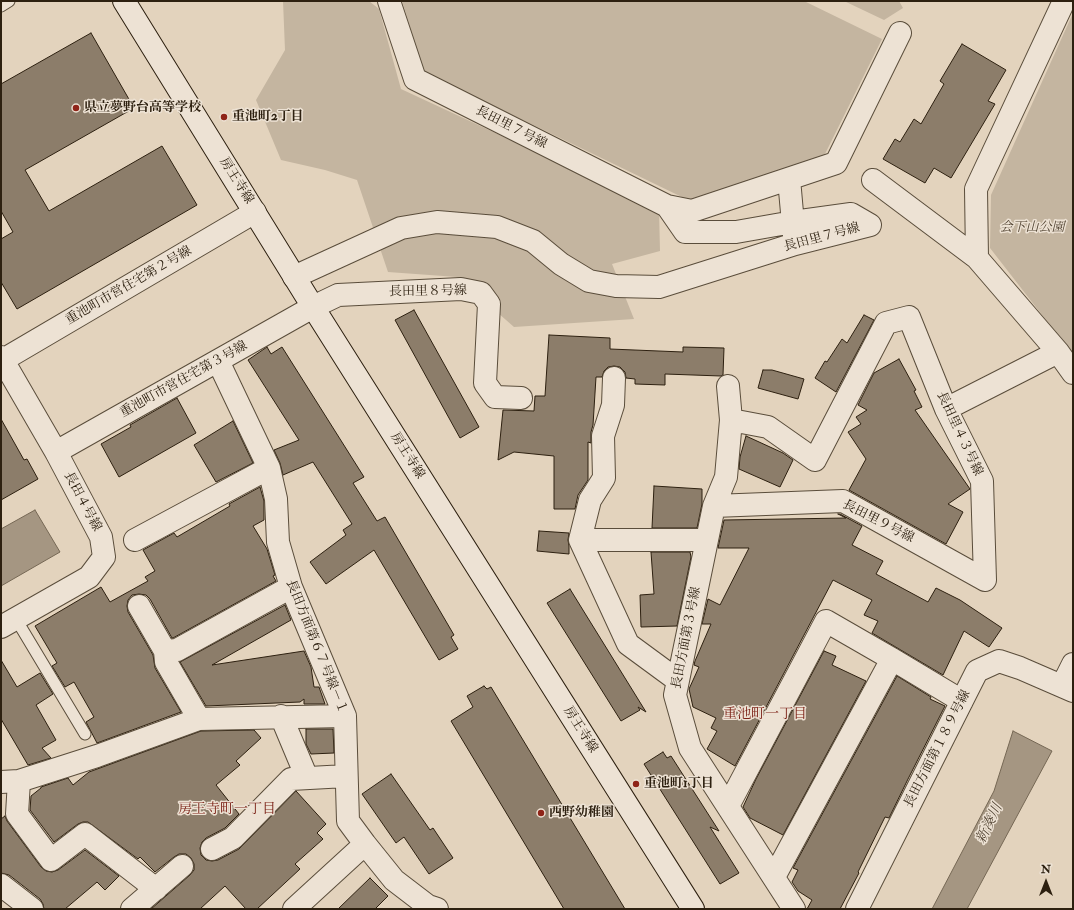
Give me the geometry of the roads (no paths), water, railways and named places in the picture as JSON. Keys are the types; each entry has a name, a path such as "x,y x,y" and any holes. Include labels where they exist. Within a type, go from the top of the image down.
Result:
{"street":[{"name":"房王寺線","path":"124,1 294,277 693,909"},
{"name":"長田里７号線","path":"294,277 401,228 436,222 497,228 533,241 561,264 589,281 616,286 658,286 795,244 870,225 851,214 736,232 685,232 667,206 415,79 389,1"},
{"path":"977,258 976,189 1064,1"},
{"path":"667,206 692,211 836,162 900,33"},
{"path":"789,179 795,244"},
{"path":"873,180 977,258 1058,352 1073,373"},
{"name":"重池町市営住宅第２号線","path":"2,359 255,212"},
{"name":"長田里８号線","path":"313,307 338,295 461,289 481,293 489,304 485,383 495,397 521,398"},
{"name":"重池町市営住宅第３号線","path":"56,452 313,307"},
{"name":"長田里４３号線","path":"731,420 768,428 815,460 886,323 909,318 946,409 982,480 985,580"},
{"path":"946,409 1058,352"},
{"name":"長田４号線","path":"2,359 56,452 101,537 104,557 89,577 8,623"},
{"name":"長田方面第６７号線－１","path":"218,361 269,468 276,499 278,542 291,587 345,716 348,821 394,880 428,906 436,909"},
{"path":"614,378 613,405 603,436 604,478 590,500 580,540 628,644 678,680"},
{"name":"長田方面第３号線","path":"728,386 731,420 726,477 714,506 675,695 690,748 794,909"},
{"path":"135,540 269,468"},
{"name":"長田里９号線","path":"714,506 843,501 985,580"},
{"path":"580,540 707,540"},
{"path":"165,651 177,650 291,587"},
{"path":"139,606 165,651 166,662 199,719"},
{"path":"728,806 826,621 962,701"},
{"path":"774,877 892,659"},
{"name":"長田方面第１８９号線","path":"857,909 977,671 999,661 1020,668 1067,689"},
{"path":"1067,689 1073,664"},
{"path":"156,888 85,834 51,860 17,814 10,781 97,756 199,719 282,716 345,716"},
{"path":"282,716 307,778"},
{"path":"212,849 233,838 291,779 346,776"},
{"path":"294,909 365,844"},
{"path":"132,909 182,866"},
{"path":"1,885 32,909"}],"lane":[{"path":"1,6 9,1"},
{"path":"8,623 85,734"}],"water":[{"path":"35,510 60,552 1,586 1,529"},
{"name":"新湊川","path":"1013,731 1052,751 967,909 932,909 994,791"}],"place":[{"name":"県立夢野台高等学校","path":"76,108"},
{"name":"重池町2丁目","path":"224,117"},
{"name":"重池町1丁目","path":"636,784"},
{"name":"西野幼稚園","path":"541,813"}],"district":[{"name":"重池町一丁目","path":"765,715"},
{"name":"房王寺町一丁目","path":"227,810"}],"park label":[{"name":"会下山公園","path":"1032,228"}]}
